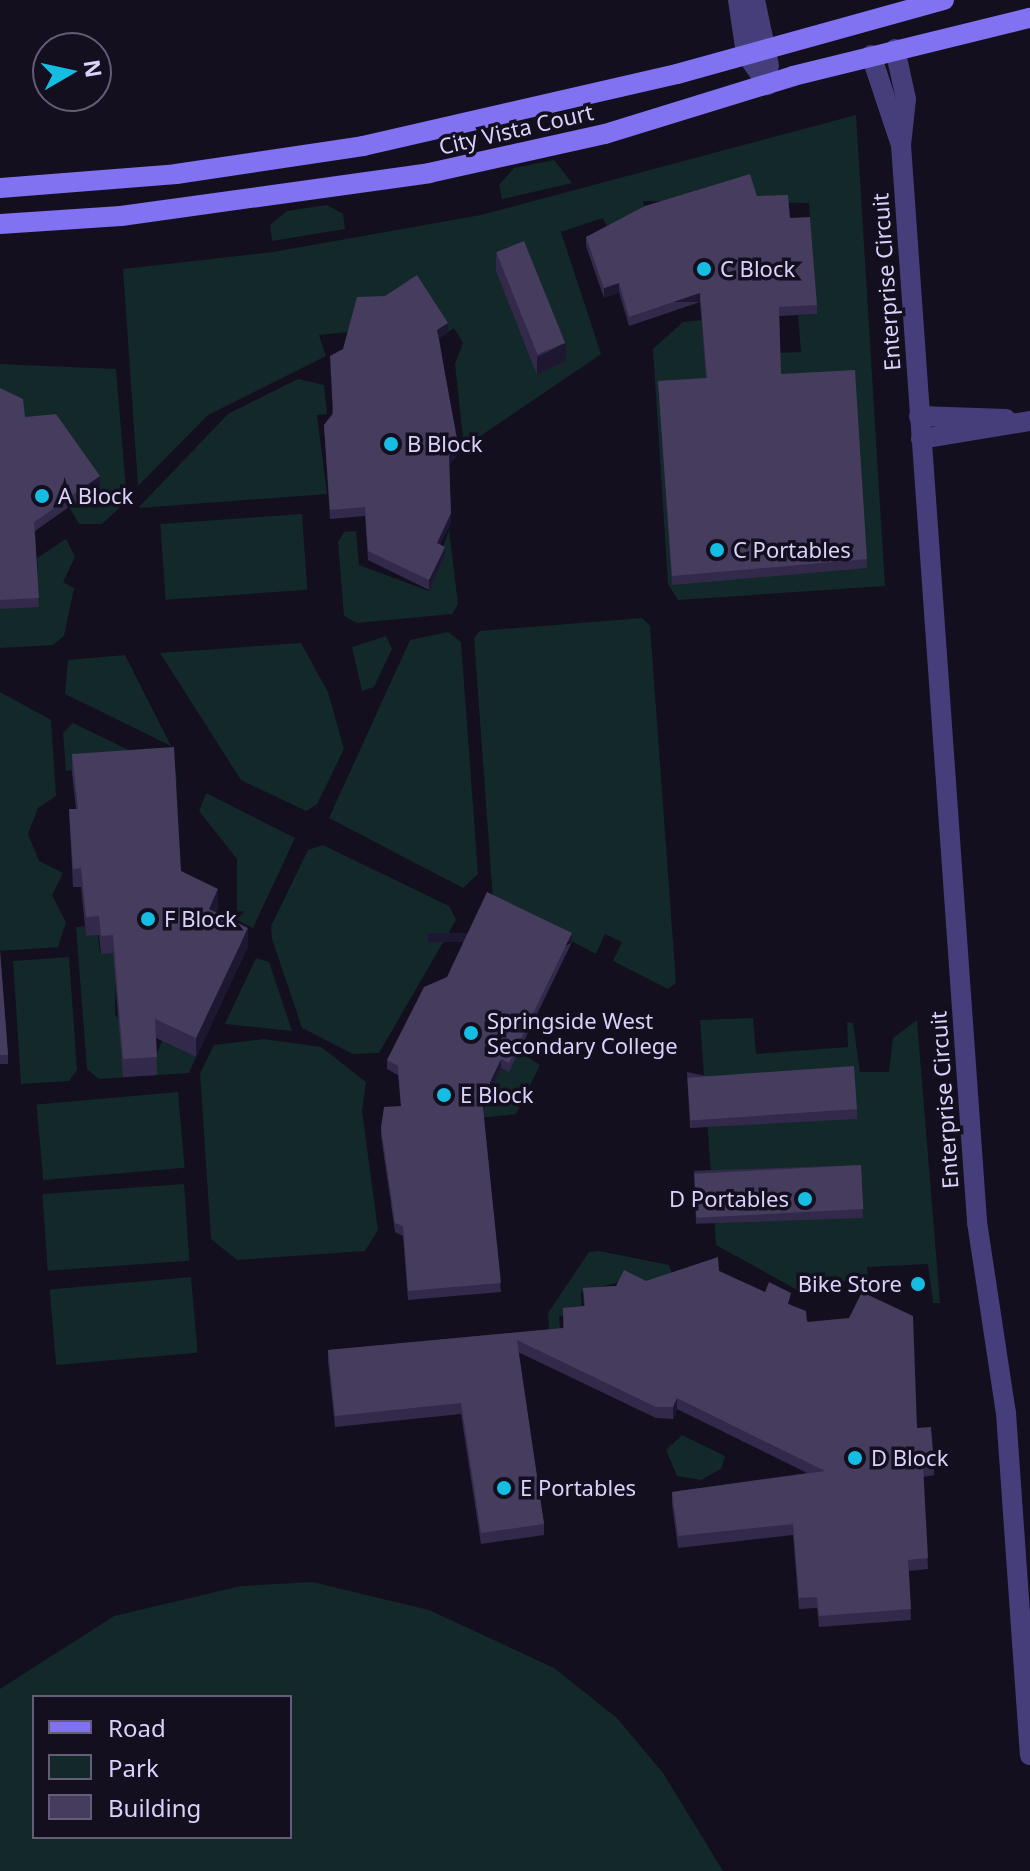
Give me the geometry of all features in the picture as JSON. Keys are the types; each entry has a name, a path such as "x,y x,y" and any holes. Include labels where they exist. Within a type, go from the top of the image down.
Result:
{"street":[{"path":"738,0 746,54 768,85"},
{"path":"755,0 769,46 768,85"},
{"name":"City Vista Court","path":"0,188 176,174 363,146 746,54 944,0"},
{"name":"City Vista Court","path":"0,224 367,185 605,134 871,55 1030,18"},
{"name":"Enterprise Circuit","path":"895,49 906,99 901,145 977,1222 1006,1413 1030,1755"},
{"name":"Enterprise Circuit","path":"871,55 901,145"},
{"path":"919,416 1028,421"},
{"path":"921,439 1028,421"}],"green space":[{"path":"856,115 885,586 678,600 668,584 653,349 683,322 702,320 777,353 801,352 798,315 817,314 809,203 643,201 645,215 608,228 603,218 561,232 601,354 476,439 463,438 455,364 463,343 454,328 448,332 417,285 349,332 319,335 326,356 208,415 138,486 123,269 273,252 481,215"},
{"path":"554,160 572,183 502,199 499,185 514,168"},
{"path":"327,205 343,214 345,229 272,241 270,225 287,211"},
{"path":"0,364 116,369 127,501 102,524 79,524 69,507 99,485 0,397"},
{"path":"298,379 324,385 327,414 317,415 327,494 138,508 228,414"},
{"path":"302,514 307,590 166,600 160,524"},
{"path":"449,529 458,604 452,614 357,623 344,616 338,542 344,532 356,531 359,565 429,591"},
{"path":"66,539 75,557 63,582 74,588 64,636 53,645 0,648 0,604 39,607 37,558"},
{"path":"642,618 650,626 676,983 668,989 613,961 622,942 605,934 596,954 493,900 474,638 480,631"},
{"path":"448,632 461,642 478,874 463,888 329,818 410,640"},
{"path":"386,636 392,649 374,687 362,691 352,647"},
{"path":"301,643 328,692 344,749 317,804 306,811 241,780 160,653"},
{"path":"125,655 171,746 65,694 68,660"},
{"path":"0,692 51,720 56,796 38,808 28,834 39,861 63,873 52,895 66,922 58,947 0,951"},
{"path":"73,723 176,773 177,783 151,785 151,765 66,771 63,733"},
{"path":"206,793 295,838 253,928 237,920 237,859 199,811"},
{"path":"323,845 449,906 456,920 379,1053 353,1054 302,1028 272,939 271,926 308,850"},
{"path":"85,926 86,936 98,935 100,953 116,952 115,1015 157,1053 162,1041 196,1057 189,1073 99,1079 87,1069 76,927"},
{"path":"69,957 77,1070 69,1081 21,1084 13,961"},
{"path":"256,958 269,962 292,1031 225,1024"},
{"path":"753,1018 756,1054 848,1047 847,1022 853,1023 860,1072 889,1072 893,1038 917,1020 940,1303 933,1303 928,1264 867,1267 870,1294 841,1280 799,1291 716,1245 700,1020"},
{"path":"264,1039 321,1047 366,1082 362,1111 378,1230 365,1251 237,1260 211,1239 200,1074 214,1045"},
{"path":"519,1051 540,1065 516,1114 479,1118 501,1068 509,1071"},
{"path":"178,1092 185,1168 43,1180 37,1104"},
{"path":"184,1184 189,1261 48,1271 42,1194"},
{"path":"599,1251 669,1265 675,1282 623,1281 581,1292 582,1313 559,1316 563,1362 551,1364 548,1313 589,1252"},
{"path":"191,1277 198,1353 56,1365 50,1289"},
{"path":"682,1435 725,1456 721,1469 701,1480 677,1476 666,1450"},
{"path":"312,1582 429,1610 554,1668 617,1718 663,1773 723,1871 0,1871 0,1689 114,1616 241,1586"}],"building":[{"path":"750,174 757,196 788,195 790,218 810,217 817,305 779,307 781,374 855,370 867,559 672,576 658,381 707,378 700,293 629,317 619,283 604,288 586,237 645,206"},
{"path":"524,241 565,343 537,354 496,252"},
{"name":"B Block","path":"417,275 448,323 437,330 458,444 449,456 451,513 437,543 445,547 429,580 368,551 365,507 330,510 324,425 333,414 330,356 343,349 357,297 385,296"},
{"name":"A Block","path":"0,388 23,399 25,417 56,414 100,476 34,522 39,598 0,600"},
{"name":"F Block","path":"174,747 181,871 218,889 209,909 248,928 196,1038 155,1019 157,1057 123,1059 113,935 101,936 99,916 86,917 81,868 73,869 69,809 78,809 72,754"},
{"name":"E Block","path":"487,892 572,933 509,1063 501,1059 482,1099 501,1283 408,1291 403,1226 395,1223 381,1127 384,1107 401,1106 398,1066 387,1060 424,987 447,977"},
{"path":"0,951 8,1055 0,1055"},
{"path":"854,1066 857,1109 690,1121 687,1078"},
{"path":"861,1165 863,1209 697,1218 694,1174"},
{"name":"D Block","path":"718,1257 719,1271 765,1292 769,1282 791,1293 788,1304 806,1311 807,1322 849,1318 862,1292 913,1316 917,1428 931,1427 934,1464 923,1465 928,1558 908,1560 911,1609 819,1616 817,1597 799,1598 793,1524 678,1536 672,1492 825,1471 677,1398 673,1407 656,1407 517,1340 544,1524 481,1533 461,1403 335,1416 328,1350 564,1328 563,1308 585,1306 583,1288 616,1286 624,1270 646,1281"}],"place":[{"name":"C Block","path":"704,269"},
{"name":"B Block","path":"391,444"},
{"name":"A Block","path":"42,496"},
{"name":"C Portables","path":"717,550"},
{"name":"F Block","path":"148,919"},
{"name":"Springside West Secondary College","path":"471,1033"},
{"name":"E Block","path":"444,1095"},
{"name":"D Portables","path":"805,1199"},
{"name":"Bike Store","path":"918,1284"},
{"name":"D Block","path":"855,1458"},
{"name":"E Portables","path":"504,1488"}]}
